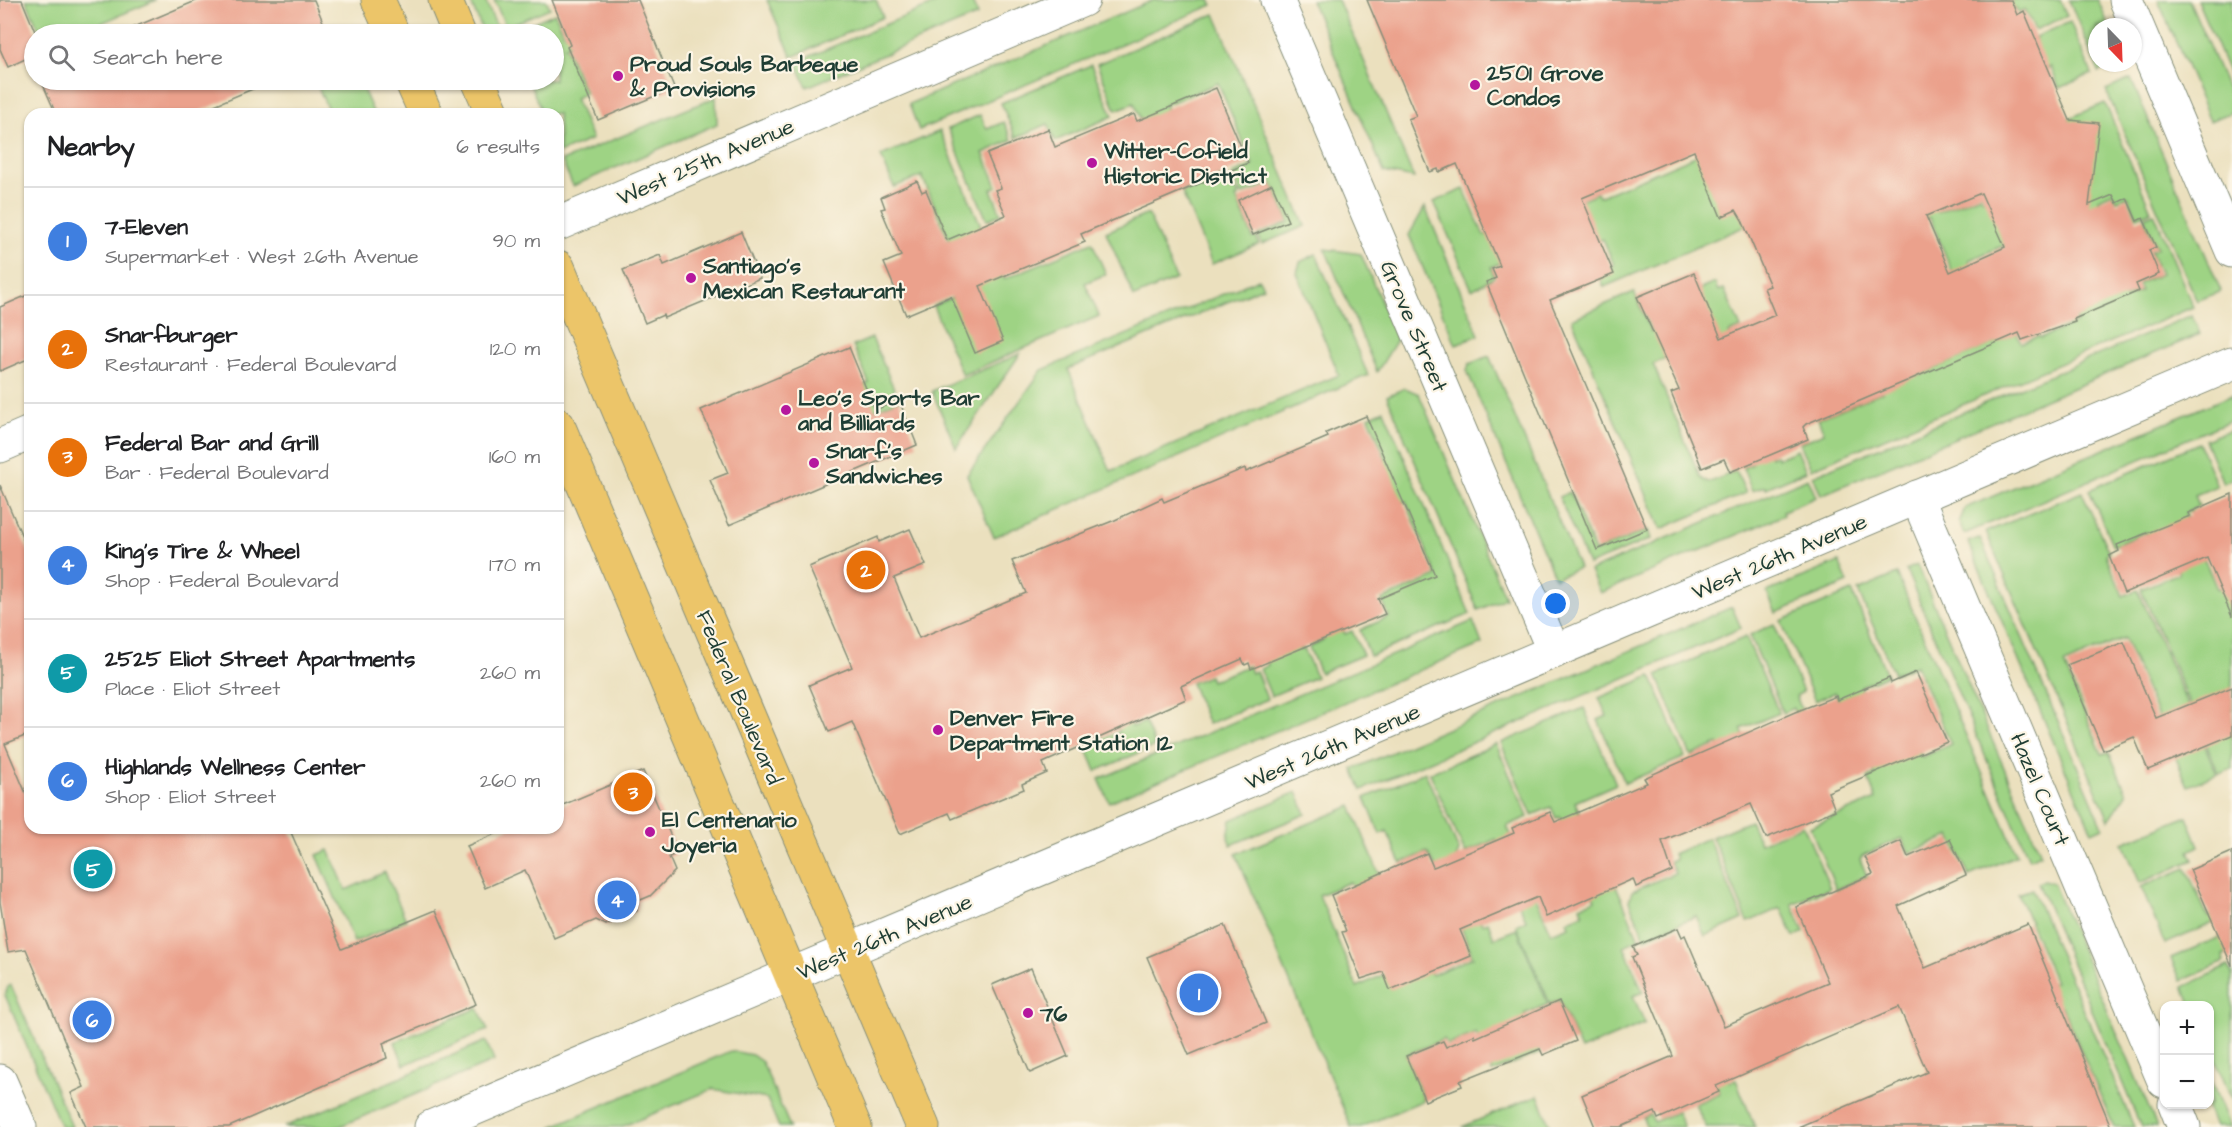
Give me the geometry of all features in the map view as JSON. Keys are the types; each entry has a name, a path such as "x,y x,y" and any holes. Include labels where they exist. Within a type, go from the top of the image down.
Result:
{"main road":[{"path":"378,0 389,24"},
{"path":"445,0 455,24"},
{"path":"415,90 423,108"},
{"path":"482,90 490,108"},
{"name":"Federal Boulevard","path":"564,281 923,1127"},
{"path":"564,439 855,1127"}],"street":[{"name":"West 25th Avenue","path":"564,221 1083,0"},
{"name":"Grove Street","path":"1277,0 1554,652"},
{"path":"2126,0 2232,251"},
{"name":"West 26th Avenue","path":"431,1127 2232,364"},
{"path":"0,446 24,436"},
{"name":"Hazel Court","path":"1917,497 2160,1072"},
{"path":"0,1081 20,1127"},
{"path":"2177,1109 2184,1127"}],"green space":[{"path":"26,0 156,0 99,24 37,24"},
{"path":"470,0 485,0 495,24 480,24"},
{"path":"494,0 546,0 550,8 513,24 505,24"},
{"path":"767,0 876,0 883,17 792,57"},
{"path":"944,0 971,0 978,15 807,87 796,62"},
{"path":"1154,0 1210,0 1213,5 919,130 909,104"},
{"path":"1311,0 1338,0 1414,178 1384,172"},
{"path":"2012,0 2060,0 2067,16 2035,30 2025,9 2018,12 2016,9 1969,28 1966,21"},
{"path":"2069,0 2098,0 2105,18 2088,18 2088,46"},
{"path":"2158,0 2189,0 2232,100 2232,112 2210,121"},
{"path":"2197,0 2232,0 2232,81"},
{"path":"555,13 560,24 529,24"},
{"path":"1215,14 1305,226 1262,244 1258,235 1289,222 1272,183 1242,195 1233,174 1253,165 1218,83 1165,105 1182,146 1150,142 1134,103 1116,110 1097,64"},
{"path":"630,18 565,46 585,93 575,98 592,139 564,151 564,108 540,108 532,90 564,90 564,34"},
{"path":"2070,22 2088,65 2088,72 2092,74 2059,88 2051,67 2043,70 2035,37"},
{"path":"1091,65 1113,116 1055,141 1048,124 1016,138 1001,103"},
{"path":"2131,79 2221,291 2197,301 2106,90"},
{"path":"319,90 363,90 371,108 327,108"},
{"path":"1845,92 1797,204 1604,287 1598,272 1614,265 1603,239 1586,246 1522,225 1597,193 1599,197"},
{"path":"716,97 717,124 573,186 564,160"},
{"path":"2105,103 2151,211 2137,217 2128,196 2117,200 2113,193 2098,199 2100,205 1969,260 1978,282 1960,290 1930,218 1925,219 1918,202 1931,196 1938,212 1980,195 1982,199 1999,192 1984,155"},
{"path":"980,115 987,129 1004,122 1012,140 983,153 997,186 991,189 1001,214 987,220 948,129"},
{"path":"940,131 1004,279 1092,242 1106,274 1085,283 1099,316 962,375 933,306 970,290 922,176 894,187 881,156"},
{"path":"1220,177 1222,181 1231,177 1239,196 1236,198 1253,238 1256,237 1259,244 1212,264 1182,192"},
{"path":"1464,189 1484,236 1518,221 1508,260 1491,267 1494,277 1472,290 1434,202"},
{"path":"1425,207 1479,335 1456,345 1409,235"},
{"path":"2154,213 2193,307 1811,469 1800,443 1824,433 1818,419 1882,392 1828,265 1918,376 2017,333 2021,343 2039,336 2040,338 2077,323 2073,312 2121,291 2125,298 2141,291 2138,284 2161,274 2151,251 2157,248 2144,217"},
{"path":"1148,214 1176,279 1134,297 1106,232"},
{"path":"1325,249 1361,254 1397,340 1377,372"},
{"path":"1316,254 1368,375 994,537 967,475 1042,370 1259,279 1263,287 1068,369 1111,471 1339,375 1297,273 1300,262"},
{"path":"1715,283 1718,291 1724,289 1741,328 1729,333 1735,346 1695,347 1653,364 1700,477 1708,483 1736,471 1746,493 1661,529 1572,319 1634,292 1651,332 1677,320 1683,296"},
{"path":"2192,315 2200,334 1821,495 1813,476"},
{"path":"872,338 899,400 863,414 853,390 869,383 853,346"},
{"path":"1020,354 956,448 932,391"},
{"path":"1489,356 1579,568 1555,578 1467,371 1469,364"},
{"path":"1405,388 1419,394 1505,598 1478,610 1387,396"},
{"path":"2232,395 2232,420 1964,534 1959,523 1965,508"},
{"path":"1384,410 1470,614 1370,656 1360,630 1389,617 1382,600 1437,576 1406,501 1392,507 1345,475 1386,459 1369,417"},
{"path":"2232,429 2232,479 2223,483 2205,440"},
{"path":"2199,443 2217,486 2195,495 2199,506 2185,513 2217,589 2232,583 2232,769 2219,774 2141,589 2179,573 2161,531 2147,536 2145,532 2113,546 2089,490"},
{"path":"1765,444 1771,457 1776,455 1778,458 1797,450 1806,471 1766,488 1765,486 1752,491 1743,468 1752,464 1747,452"},
{"path":"1808,478 1816,497 1783,511 1784,515 1600,593 1590,571"},
{"path":"1570,492 1595,552 1648,530 1651,539 1588,565 1559,497"},
{"path":"2082,492 2109,553 2106,555 2123,596 2138,590 2217,774 2188,786 2124,638 2064,664 2102,754 2109,752 2127,794 2109,820 1986,532"},
{"path":"1980,538 2103,827 2092,832 1968,542"},
{"path":"1311,554 1345,634 1352,631 1363,655 1320,673 1309,647 1324,640"},
{"path":"1839,562 1848,583 1776,613 1767,592"},
{"path":"1917,565 2041,854 2029,859 1906,570"},
{"path":"1897,574 2017,855 1969,876 1951,836 1909,853 1902,838 1863,855 1860,859 1867,876 1836,889 1810,827 1876,799 1868,778 1875,775 1859,737 1917,746 1922,757 1951,744 1916,665 1894,674 1858,591"},
{"path":"1852,591 1887,675 1861,686 1863,693 1840,703 1835,692 1815,701 1781,621"},
{"path":"1732,607 1741,628 1362,790 1353,769"},
{"path":"1473,621 1482,644 1109,802 1099,779"},
{"path":"1774,624 1803,692 1796,696 1805,717 1798,720 1793,708 1783,713 1750,635"},
{"path":"1746,637 1779,713 1741,729 1747,744 1725,760 1718,744 1691,756 1657,675"},
{"path":"1297,643 1300,650 1304,649 1316,677 1271,696 1260,669 1268,665 1266,658"},
{"path":"1248,666 1251,673 1256,671 1267,699 1208,724 1191,683 1209,676 1211,681"},
{"path":"1651,676 1685,757 1625,783 1598,720 1607,716 1599,698"},
{"path":"1584,708 1616,784 1575,802 1588,833 1593,832 1639,939 1624,946 1643,992 1633,996 1645,1023 1581,1050 1559,1000 1550,1004 1516,925 1526,920 1515,895 1512,840 1551,933 1569,926 1567,921 1583,914 1580,906 1595,900 1560,817 1556,818 1551,807 1532,815 1501,743"},
{"path":"1128,717 1132,727 1145,722 1155,746 1096,771 1081,735 1085,733 1090,745 1119,732 1116,722"},
{"path":"1496,744 1528,817 1507,826 1512,837 1499,844 1496,839 1465,853 1430,773"},
{"path":"1425,772 1459,851 1445,883 1427,852 1401,863 1387,831 1380,834 1365,798"},
{"path":"1297,792 1306,814 1231,845 1228,838 1231,820"},
{"path":"1351,806 1380,876 1354,888 1350,882 1319,895 1357,987 1424,956 1432,975 1473,957 1459,922 1478,914 1482,924 1488,922 1494,938 1517,929 1548,1004 1524,1014 1540,1053 1492,1072 1476,1033 1447,1045 1444,1039 1406,1055 1424,1100 1361,1127 1351,1127 1236,854"},
{"path":"2187,816 2199,846 2189,851 2193,860 2140,883 2123,843"},
{"path":"1750,821 1760,843 1803,825 1830,888 1792,904 1804,932 1794,937 1781,908 1748,922 1712,837"},
{"path":"1708,838 1743,919 1705,936 1696,916 1645,938 1629,901 1632,891 1675,873 1670,861 1675,859 1673,854"},
{"path":"329,850 346,890 385,872 406,920 354,942 317,855"},
{"path":"2186,868 2208,917 2232,907 2232,915 2165,944 2141,887"},
{"path":"2044,880 2053,883 2157,1127 2141,1127 2038,883"},
{"path":"2032,889 2134,1127 2114,1127 2062,1006 2028,994 2055,982 2018,894"},
{"path":"2232,932 2232,952 2223,956 2225,962 2181,981 2171,958"},
{"path":"2229,966 2232,974 2232,1100 2214,1057 2214,1001 2189,1001 2183,987"},
{"path":"11,985 72,1127 61,1127 5,995"},
{"path":"478,1008 488,1030 404,1065 395,1042"},
{"path":"1706,1024 1730,1082 1736,1080 1755,1127 1706,1127 1695,1104 1720,1093 1694,1029"},
{"path":"486,1041 494,1061 338,1127 284,1127"},
{"path":"731,1051 752,1055 762,1062 790,1127 779,1127 767,1099 713,1089 621,1127 551,1127"},
{"path":"2214,1089 2230,1127 2215,1127 2208,1109 2214,1109"},
{"path":"1538,1095 1551,1127 1462,1127"},
{"path":"1677,1112 1684,1127 1647,1127 1643,1118 1650,1114 1654,1122"}],"building":[{"path":"0,0 22,0 32,24 24,24 24,60 8,67 0,49"},
{"path":"198,0 314,0 324,24 142,24"},
{"path":"552,0 638,0 674,88 598,120 567,47 570,45 564,24 562,24"},
{"path":"1367,0 2011,0 2017,15 2024,11 2070,120 2099,123 2089,205 2113,195 2117,203 2127,198 2137,221 2143,218 2156,247 2149,250 2159,274 2136,284 2139,291 2074,319 2075,322 2022,340 2019,333 1806,424 1803,427 1808,439 1730,472 1724,459 1702,468 1671,393 1679,390 1637,297 1694,273 1721,338 1775,315 1764,288 1770,286 1742,220 1736,210 1721,217 1694,151 1582,198 1614,274 1550,300 1647,529 1597,550 1486,282 1496,278 1492,269 1500,266 1457,164 1439,172 1438,169 1430,172 1408,119 1416,116","holes":["1981,193 2005,247 1950,272 1926,216"]},
{"path":"1216,88 1248,163 1081,234 1085,242 980,286 1003,341 975,353 951,296 906,315 884,263 901,256 881,209 885,208 881,197 917,181 922,192 926,190 947,240 1006,215 995,190 1001,188 987,154 1048,129 1055,147 1134,114 1137,121"},
{"path":"45,90 250,90 207,108 53,108"},
{"path":"1272,184 1288,221 1253,235 1238,200"},
{"path":"741,232 760,278 664,318 663,315 645,323 623,270 660,255 664,265"},
{"path":"24,297 24,361 0,371 0,307"},
{"path":"849,347 875,410 899,400 917,445 729,525 710,480 728,473 701,410"},
{"path":"1366,416 1435,575 1378,599 1385,614 1251,669 1249,663 1245,665 1242,659 1181,686 1186,699 1043,763 1047,773 1022,784 1024,789 952,819 949,813 900,834 852,722 829,732 809,685 852,667 809,567 878,537 879,542 910,529 926,565 894,578 919,638 1026,593 1012,561 1115,520 1162,498 1164,502 1245,468 1246,472 1328,437 1326,433"},
{"path":"0,485 24,541 24,736 5,744 24,789 24,834 292,834 342,949 436,910 476,1004 383,1043 387,1058 229,1127 86,1127 71,1093 84,1087 26,949 8,952 0,902"},
{"path":"2232,494 2232,617 2207,558 2124,593 2109,556 2119,551 2117,545 2190,516 2188,513"},
{"path":"2124,642 2156,718 2232,687 2232,735 2148,770 2134,737 2103,750 2067,665"},
{"path":"1916,672 1947,742 1828,792 1835,810 1766,838 1751,804 1662,841 1672,871 1636,887 1633,879 1546,917 1538,897 1460,930 1471,956 1390,990 1383,972 1361,979 1342,932 1346,931 1331,895 1427,853 1433,867 1436,866 1514,833 1512,828 1550,812 1555,822 1647,783 1644,778 1795,712 1836,696 1837,700 1889,678 1891,683"},
{"path":"643,771 678,853 669,857 675,871 650,896 638,901 637,911 606,925 596,920 554,938 525,870 485,888 467,846 495,834 564,834 564,804"},
{"path":"1950,839 1966,875 1898,906 1925,968 2028,924 2111,1127 1798,1127 1927,1072 1899,1007 1716,1086 1719,1092 1658,1119 1655,1112 1621,1127 1595,1127 1582,1095 1673,1056 1632,957 1637,955 1633,947 1678,928 1682,937 1685,935 1724,1026 1828,982 1796,907 1873,874 1865,857 1901,841 1908,857"},
{"path":"2232,852 2232,966 2190,870"},
{"path":"1225,925 1266,1023 1189,1055 1147,957"},
{"path":"1031,968 1068,1056 1030,1073 992,985"},
{"path":"1559,1001 1576,1041 1543,1055 1540,1049 1460,1081 1462,1086 1425,1101 1406,1056 1443,1041 1446,1047 1474,1035 1475,1038"}],"place":[{"name":"Proud Souls Barbeque & Provisions","path":"618,76"},
{"name":"2501 Grove Condos","path":"1475,85"},
{"name":"Witter-Cofield Historic District","path":"1092,163"},
{"name":"Santiago's Mexican Restaurant","path":"691,278"},
{"name":"Leo's Sports Bar and Billiards","path":"786,410"},
{"name":"Snarf's Sandwiches","path":"814,463"},
{"name":"Snarfburger","path":"866,570"},
{"name":"Denver Fire Department Station 12","path":"938,730"},
{"name":"Federal Bar and Grill","path":"633,792"},
{"name":"El Centenario Joyeria","path":"650,832"},
{"name":"2525 Eliot Street Apartments","path":"93,869"},
{"name":"King's Tire & Wheel","path":"617,900"},
{"name":"7-Eleven","path":"1199,993"},
{"name":"76","path":"1028,1013"},
{"name":"Highlands Wellness Center","path":"92,1020"}]}
